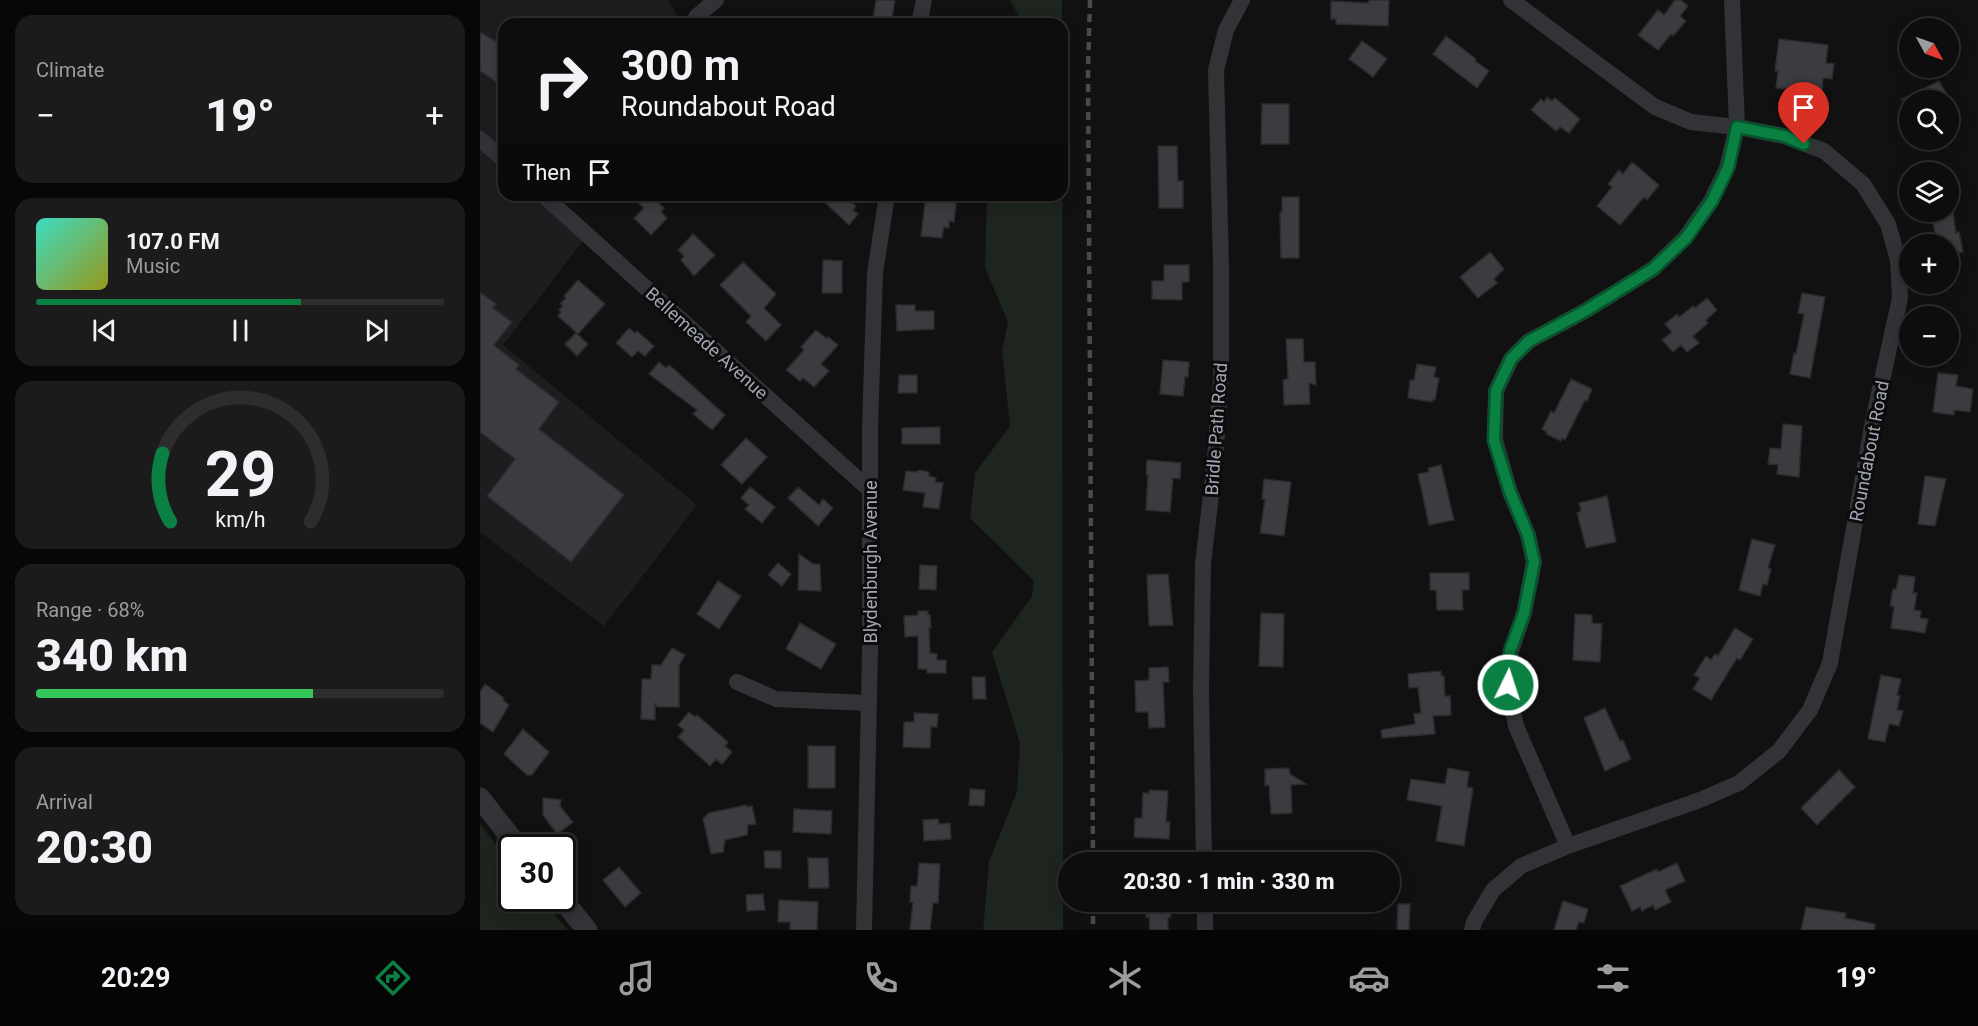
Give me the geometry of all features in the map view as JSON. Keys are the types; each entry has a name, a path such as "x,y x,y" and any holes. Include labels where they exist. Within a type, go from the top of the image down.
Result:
{"street":[{"path":"696,17 716,0"},
{"path":"920,18 924,0"},
{"name":"Bridle Path Road","path":"1204,852 1201,690 1203,564 1215,460 1221,378 1221,243 1216,70 1226,30 1242,0"},
{"name":"Roundabout Road","path":"1472,930 1474,922 1493,890 1521,866 1568,846 1700,800 1739,783 1779,751 1810,710 1830,663 1873,421 1900,298 1898,260 1888,224 1863,184 1824,151 1784,136 1737,127 1690,122 1655,107 1511,0"},
{"path":"1568,846 1516,726 1508,685 1510,651 1524,613 1534,562 1528,535 1510,492 1494,440 1496,391 1511,359 1529,341 1585,311 1653,269 1686,238 1712,201 1728,168 1737,127 1732,0"},
{"path":"480,139 498,155"},
{"name":"Bellemeade Avenue","path":"550,201 871,491"},
{"name":"Blydenburgh Avenue","path":"864,930 874,273 886,201"},
{"path":"737,682 776,699 869,703"},
{"path":"480,798 508,834"},
{"path":"572,912 587,930"},
{"path":"1204,912 1205,930"}],"shaded area":[{"path":"480,0 668,0 679,18 498,18 498,201 561,201 592,229 503,345 697,505 604,626 480,532"},
{"path":"1010,0 1062,0 1062,18 1020,18"},
{"path":"987,201 1062,201 1063,852 1058,852 1058,912 1063,912 1063,930 983,930 989,862 1017,792 1020,743 992,652 1032,596 1034,581 970,518 975,473 1010,426 1002,351 1008,322 985,268"},
{"path":"480,824 498,847 498,912 552,912 568,930 480,930"}],"building":[{"path":"876,0 895,0 892,18 873,18"},
{"path":"1369,0 1389,0 1388,26 1336,24 1336,19 1331,19 1331,1 1369,3"},
{"path":"1675,0 1681,0 1688,6 1680,16 1686,21 1658,50 1638,35 1658,10 1664,15"},
{"path":"480,32 498,42 498,83 480,71"},
{"path":"1446,36 1489,71 1477,88 1433,54"},
{"path":"1779,39 1828,45 1826,63 1834,64 1832,79 1823,78 1822,94 1804,91 1804,94 1790,92 1791,89 1776,88 1778,71 1775,71"},
{"path":"1362,41 1387,59 1373,77 1349,59"},
{"path":"1939,81 1944,90 1921,90"},
{"path":"1547,97 1552,101 1555,98 1580,119 1569,133 1560,127 1556,131 1531,110 1541,99 1544,102"},
{"path":"1262,104 1289,104 1289,144 1261,144"},
{"path":"1158,146 1177,146 1178,181 1183,181 1183,208 1159,208"},
{"path":"1632,162 1659,185 1647,200 1644,197 1620,225 1597,206 1612,187 1608,184 1619,170 1623,174"},
{"path":"1282,197 1299,197 1299,258 1281,258"},
{"path":"636,201 656,201 664,208 661,212 667,218 651,235 634,218 644,208"},
{"path":"823,201 851,201 856,206 853,210 858,214 849,225"},
{"path":"925,201 957,201 954,222 949,221 949,228 944,227 942,238 921,236"},
{"path":"1932,222 1954,222 1956,233 1959,232 1963,252 1959,253 1959,234 1936,234"},
{"path":"693,234 715,255 694,276 681,260 684,256 678,250"},
{"path":"1490,252 1504,269 1494,279 1497,283 1478,298 1460,277"},
{"path":"823,260 842,261 842,293 822,293"},
{"path":"743,262 776,294 764,308 781,325 766,341 746,322 751,316 720,285"},
{"path":"1164,265 1189,265 1189,282 1182,282 1182,300 1152,299 1152,281 1164,281"},
{"path":"578,280 605,304 578,334 558,316 563,306 560,304 566,298 564,296"},
{"path":"480,292 496,304 493,308 512,322 494,345 519,365 516,369 559,402 539,429 624,495 571,562 487,496 515,459 480,432"},
{"path":"1802,293 1825,297 1810,378 1790,374 1804,314 1798,313"},
{"path":"1707,298 1717,310 1706,320 1708,323 1693,336 1699,343 1687,352 1681,345 1673,352 1662,340 1672,332 1665,324 1677,314 1679,317 1693,306 1695,308"},
{"path":"896,305 915,305 915,311 934,311 934,329 897,331"},
{"path":"629,328 635,333 637,331 654,346 645,356 638,351 632,357 616,343"},
{"path":"816,330 838,345 821,364 829,371 814,387 803,378 800,381 786,370 804,350 801,347"},
{"path":"576,333 588,344 577,356 565,344"},
{"path":"1286,339 1303,339 1304,362 1315,362 1316,385 1309,383 1310,404 1284,405 1283,380 1288,379"},
{"path":"1163,360 1189,362 1183,396 1160,394"},
{"path":"659,362 666,368 669,365 725,415 712,430 693,414 697,410 649,374"},
{"path":"1417,364 1436,367 1434,377 1439,378 1435,400 1432,402 1408,398 1410,380 1414,380"},
{"path":"1938,373 1958,375 1956,386 1973,389 1970,412 1954,410 1954,415 1933,412"},
{"path":"899,375 917,375 917,393 898,393"},
{"path":"1571,379 1592,389 1565,440 1562,438 1561,441 1546,434 1547,432 1542,429 1551,411 1554,413"},
{"path":"1783,424 1802,426 1799,477 1777,474 1778,465 1768,464 1770,448 1781,449"},
{"path":"940,427 940,444 902,444 902,428"},
{"path":"746,438 767,457 742,484 721,465"},
{"path":"1147,460 1181,463 1180,479 1173,478 1170,512 1146,510"},
{"path":"1441,465 1454,520 1429,525 1418,474 1429,472 1428,468"},
{"path":"919,470 929,472 929,476 936,478 935,482 943,483 939,509 923,507 925,493 903,490 906,471 917,472"},
{"path":"1925,476 1946,479 1935,526 1918,524"},
{"path":"1264,479 1291,482 1284,536 1260,533 1265,499 1262,499"},
{"path":"750,487 775,507 762,523 745,509 749,505 741,498"},
{"path":"798,487 819,505 823,499 833,508 818,526 788,498"},
{"path":"1607,496 1616,542 1586,548 1577,513 1581,511 1579,503"},
{"path":"1752,539 1775,545 1768,568 1771,569 1767,585 1763,584 1760,596 1739,590"},
{"path":"799,554 813,564 820,564 821,591 798,590"},
{"path":"778,563 791,574 782,586 768,575"},
{"path":"920,565 937,566 936,590 919,589"},
{"path":"1430,573 1469,573 1469,590 1462,590 1463,610 1437,610 1436,590 1430,590"},
{"path":"1168,574 1173,625 1149,626 1147,575"},
{"path":"1899,575 1915,577 1913,593 1917,593 1914,610 1921,611 1920,618 1928,619 1925,633 1891,628 1894,607 1890,606 1893,589 1896,589"},
{"path":"718,581 741,596 719,629 697,614"},
{"path":"918,611 928,611 930,615 930,653 937,654 937,660 946,660 946,673 927,673 927,669 918,669 918,636 905,637 904,616 918,615"},
{"path":"1261,613 1284,614 1283,667 1259,666"},
{"path":"1575,614 1592,615 1592,623 1602,624 1600,662 1573,660"},
{"path":"800,623 836,644 821,669 786,649"},
{"path":"1735,628 1753,639 1740,660 1737,658 1711,700 1693,689 1700,678 1694,675 1706,656 1711,660 1715,654 1718,656"},
{"path":"672,648 685,655 679,665 679,707 657,707 655,704 655,720 641,719 642,679 651,679 652,665 661,665"},
{"path":"1168,667 1169,682 1163,682 1165,727 1149,728 1148,712 1136,712 1135,681 1149,680 1149,668"},
{"path":"1441,671 1441,676 1444,676 1445,696 1450,696 1451,715 1433,716 1435,734 1382,738 1381,730 1415,724 1414,714 1421,713 1418,687 1409,688 1408,674"},
{"path":"1881,675 1901,679 1897,695 1900,696 1897,710 1903,711 1899,726 1889,724 1885,742 1868,739"},
{"path":"972,677 985,677 986,699 973,699"},
{"path":"485,684 504,698 503,700 509,705 493,732 480,723 480,692"},
{"path":"1605,708 1631,759 1605,771 1584,718"},
{"path":"689,712 695,717 697,715 728,742 725,746 732,752 722,764 716,759 710,766 678,737 684,730 678,725"},
{"path":"914,713 938,714 937,727 931,727 930,748 903,747 904,722 914,722"},
{"path":"523,729 549,752 532,775 527,775 504,754"},
{"path":"808,746 835,746 835,788 808,788"},
{"path":"1289,768 1290,774 1306,784 1291,785 1292,813 1271,814 1269,785 1265,786 1265,769"},
{"path":"1448,768 1469,772 1467,787 1473,788 1464,846 1436,841 1442,806 1407,800 1411,779 1445,784"},
{"path":"1839,770 1855,787 1817,825 1801,808"},
{"path":"970,789 985,790 984,806 969,805"},
{"path":"1149,790 1168,791 1166,822 1170,822 1169,839 1134,837 1135,818 1142,818 1143,793 1149,793"},
{"path":"543,798 561,800 560,806 573,822 557,834 543,815"},
{"path":"746,805 747,807 752,806 756,824 748,825 747,835 725,840 723,852 711,854 703,819 709,813"},
{"path":"794,809 832,811 831,834 793,832"},
{"path":"938,819 939,824 950,823 951,839 924,841 923,820"},
{"path":"764,851 781,851 781,868 765,868"},
{"path":"808,858 828,858 829,888 809,888"},
{"path":"919,863 940,864 938,903 933,903 930,930 910,930 913,902 910,902 911,886 917,886"},
{"path":"1677,863 1685,881 1665,890 1671,902 1655,910 1653,905 1642,911 1640,907 1632,911 1620,886 1657,869 1658,872"},
{"path":"619,867 641,893 625,907 603,880"},
{"path":"763,894 765,910 747,911 746,895"},
{"path":"779,900 818,902 817,930 790,930 790,922 778,922"},
{"path":"1563,901 1588,909 1584,923 1579,922 1576,930 1554,930"},
{"path":"1400,904 1410,904 1409,930 1397,930"},
{"path":"1806,907 1846,913 1845,918 1875,924 1874,930 1801,930"},
{"path":"1146,912 1171,912 1171,917 1168,918 1168,930 1150,930 1149,917 1146,917"}],"railway":[{"path":"1090,0 1088,69 1093,852"},
{"path":"1093,912 1093,930"}],"route":[{"path":"1508,685 1510,651 1524,613 1534,562 1528,535 1510,492 1494,440 1496,391 1511,359 1529,341 1585,311 1653,269 1686,238 1712,201 1728,168 1737,127 1784,136 1804,144"}]}
